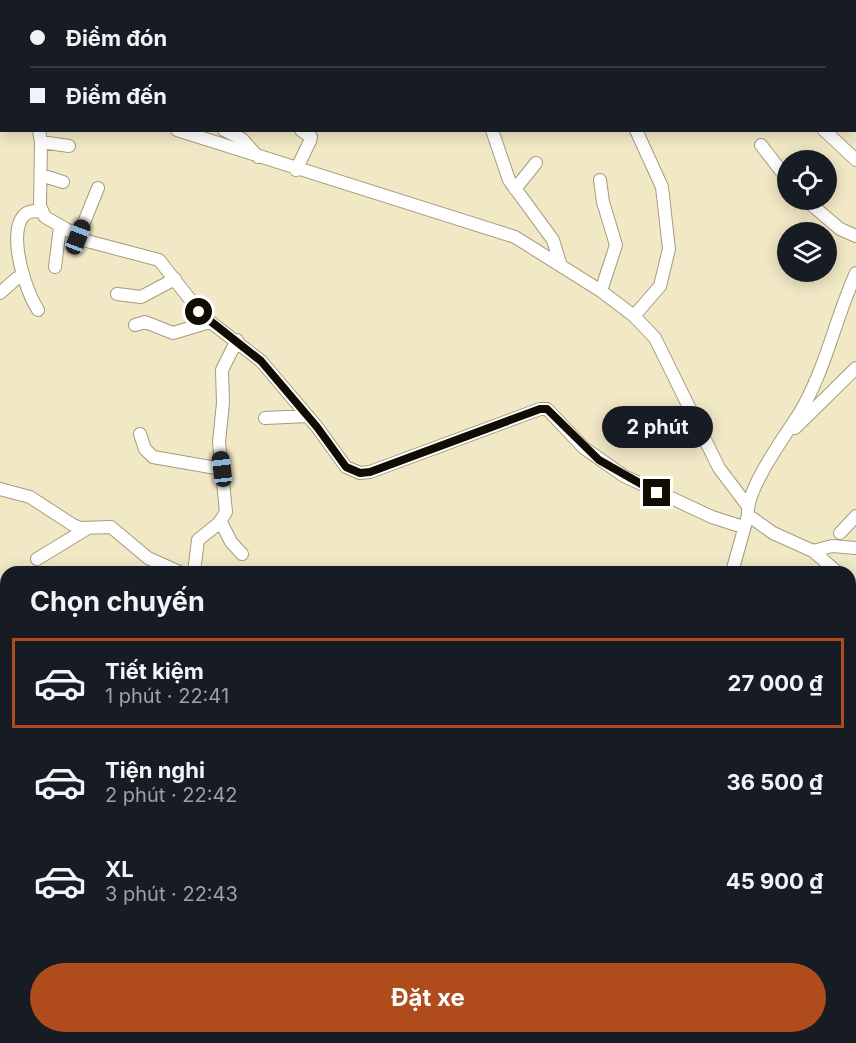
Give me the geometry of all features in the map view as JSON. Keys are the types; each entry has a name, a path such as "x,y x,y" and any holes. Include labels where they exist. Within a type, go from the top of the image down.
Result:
{"street":[{"path":"183,132 296,170 506,234 601,291 634,316 655,338 719,468 747,510 773,533 813,551 830,566"},
{"path":"228,132 242,139 259,158"},
{"path":"296,170 311,137 305,132"},
{"path":"493,132 515,189 553,240 561,266"},
{"path":"634,316 660,286 669,249 662,187 637,132"},
{"path":"826,132 856,160"},
{"path":"42,212 40,136 69,146"},
{"path":"761,145 777,166"},
{"path":"515,189 536,163"},
{"path":"41,175 63,182"},
{"path":"600,180 616,245 601,291"},
{"path":"78,237 98,188"},
{"path":"818,210 840,229 856,236"},
{"path":"9,215 19,211 42,212 60,227 78,237 151,256 165,265 210,322 237,340 261,361 308,416 346,467 360,473 370,472 540,409 547,409 584,448 624,476 712,517 744,527"},
{"path":"55,267 60,227"},
{"path":"5,232 9,257 17,278 38,310"},
{"path":"734,566 747,510 783,439 800,412 830,348 856,273"},
{"path":"0,293 17,278"},
{"path":"117,294 141,297 175,279"},
{"path":"135,326 145,322 173,333 210,322"},
{"path":"195,566 198,540 221,522 227,505 219,442 224,403 222,370 237,340"},
{"path":"783,439 856,368"},
{"path":"265,418 308,416"},
{"path":"140,434 145,449 153,457 222,469"},
{"path":"0,489 30,497 73,525 88,528 111,527 148,558 166,566"},
{"path":"813,551 834,542 856,516"},
{"path":"221,522 231,542 242,554"},
{"path":"37,559 88,528"},
{"path":"834,542 856,548"},
{"path":"834,542 856,557"}],"route":[{"path":"199,312 261,361 317,427 346,467 352,471 370,472 540,409 547,409 584,448 599,460 657,493"}]}
